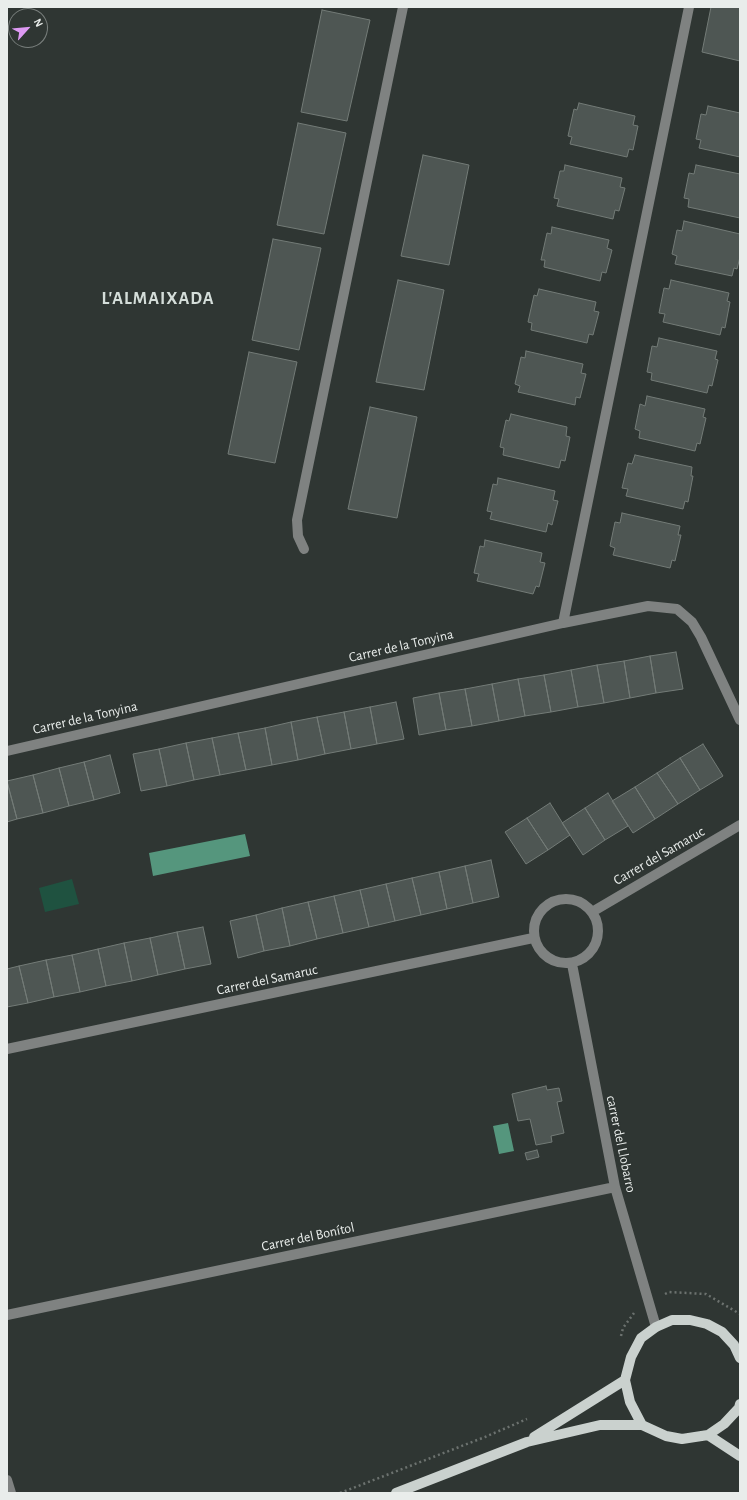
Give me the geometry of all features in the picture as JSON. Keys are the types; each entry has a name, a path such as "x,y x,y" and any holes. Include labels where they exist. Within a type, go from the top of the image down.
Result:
{"main road":[{"path":"642,1425 630,1402 625,1380 631,1357 641,1338 656,1327 672,1320 690,1320 707,1324 722,1332 734,1345 740,1358"},
{"path":"527,1442 625,1380"},
{"path":"396,1493 527,1442 600,1425 642,1425 666,1436 682,1439 708,1435 724,1424 740,1407"},
{"path":"708,1435 740,1456"}],"street":[{"path":"304,549 298,536 296,520 403,7"},
{"path":"563,623 689,7"},
{"name":"Carrer de la Tonyina","path":"7,750 563,623 648,606 677,609 692,622 701,637 740,720"},
{"name":"Carrer del Samaruc","path":"592,912 740,825"},
{"path":"563,899 574,900 584,904 592,912 597,922 598,932 596,943 591,952 582,960 572,964 557,963 543,956 537,948 533,938 533,927 536,916 543,908 552,901 563,899"},
{"name":"Carrer del Samaruc","path":"7,1049 533,938"},
{"name":"carrer del Llobarro","path":"572,964 615,1187 656,1327"},
{"name":"Carrer del Bonítol","path":"7,1315 615,1187"},
{"path":"7,1480 11,1493"}],"path":[{"path":"619,1342 623,1328 642,1302 669,1292 706,1294 740,1314"},
{"path":"340,1493 528,1418"}],"shaded area":[{"path":"245,834 250,856 153,876 149,853"},
{"path":"72,879 79,904 45,912 39,888"},
{"path":"508,1123 514,1151 499,1154 493,1126"}],"building":[{"path":"711,7 740,7 740,61 702,52"},
{"path":"322,10 370,20 347,121 301,112"},
{"path":"579,103 635,116 633,125 638,126 633,150 629,149 627,157 570,144 572,137 568,136 574,109 577,110"},
{"path":"708,106 740,113 740,157 699,148 701,140 696,139 701,114 706,115"},
{"path":"298,123 346,133 324,234 277,225"},
{"path":"423,155 469,165 449,265 401,256"},
{"path":"565,165 622,178 620,187 625,188 619,211 615,210 613,219 557,206 559,199 554,198 560,171 564,171"},
{"path":"696,165 740,174 740,218 688,207 689,199 684,198 689,173 694,174"},
{"path":"684,221 740,234 740,257 737,269 734,268 732,276 675,264 677,256 672,254 677,230 682,231"},
{"path":"552,227 609,240 607,248 612,250 606,273 602,272 600,281 544,267 545,260 541,260 547,233 551,234"},
{"path":"273,239 321,248 299,350 252,340"},
{"path":"398,280 444,290 424,390 376,382"},
{"path":"671,280 729,293 727,301 730,302 725,328 722,327 720,335 663,322 665,314 659,313 664,288 669,289"},
{"path":"539,289 596,302 594,311 599,312 593,335 589,334 587,343 531,330 532,323 528,322 534,295 537,296"},
{"path":"659,338 717,351 715,359 718,360 712,386 709,385 707,393 651,380 652,373 647,372 652,346 657,347"},
{"path":"526,351 583,364 581,373 586,374 580,398 576,397 575,405 518,392 520,386 515,384 521,357 525,358"},
{"path":"249,352 297,362 275,463 228,454"},
{"path":"647,396 705,409 703,417 706,418 700,444 697,443 695,451 639,438 640,431 635,429 640,404 645,406"},
{"path":"370,407 417,417 397,518 348,509"},
{"path":"511,414 567,427 566,436 570,437 565,461 561,460 559,468 503,455 504,448 500,447 506,420 509,421"},
{"path":"635,455 692,467 691,476 693,476 688,502 685,501 683,509 626,496 628,489 622,488 628,463 632,464"},
{"path":"498,478 555,491 553,500 558,501 552,525 548,523 546,532 490,519 492,512 487,511 493,484 497,485"},
{"path":"622,513 680,526 678,535 681,535 675,561 672,560 670,568 613,555 615,548 610,546 615,522 620,523"},
{"path":"485,540 542,553 540,562 545,563 539,587 536,586 533,594 477,581 479,574 474,573 480,546 484,547"},
{"path":"676,652 683,689 656,693 650,656"},
{"path":"650,656 656,693 630,698 624,661"},
{"path":"624,661 630,698 604,703 597,665"},
{"path":"597,665 604,703 578,707 571,670"},
{"path":"571,670 578,707 551,712 544,675"},
{"path":"544,675 551,712 525,716 518,679"},
{"path":"518,679 525,716 499,721 492,684"},
{"path":"492,684 499,721 472,726 465,689"},
{"path":"465,689 472,726 446,730 439,693"},
{"path":"439,693 446,730 419,735 413,698"},
{"path":"396,702 404,739 377,744 370,707"},
{"path":"370,707 377,744 351,749 344,712"},
{"path":"344,712 351,749 325,754 317,717"},
{"path":"317,717 325,754 298,760 291,722"},
{"path":"291,722 298,760 272,765 265,728"},
{"path":"265,728 272,765 246,770 238,733"},
{"path":"238,733 246,770 220,775 212,738"},
{"path":"212,738 220,775 194,780 186,743"},
{"path":"186,743 194,780 167,786 159,749"},
{"path":"703,744 723,776 700,790 680,758"},
{"path":"159,749 167,786 141,791 133,754"},
{"path":"110,755 120,793 94,800 84,762"},
{"path":"680,758 700,790 678,804 657,773"},
{"path":"84,762 94,800 69,806 59,768"},
{"path":"59,768 69,806 43,813 33,775"},
{"path":"657,773 678,804 655,819 635,787"},
{"path":"33,775 43,813 17,819 7,781"},
{"path":"7,782 17,819 7,822"},
{"path":"635,787 655,819 633,833 612,801"},
{"path":"608,793 628,826 605,840 585,808"},
{"path":"550,803 570,835 548,850 527,818"},
{"path":"585,808 605,840 583,855 562,823"},
{"path":"527,818 548,850 526,864 505,832"},
{"path":"491,860 499,897 473,903 465,866"},
{"path":"465,866 473,903 447,909 439,872"},
{"path":"439,872 447,909 421,915 412,878"},
{"path":"412,878 421,915 395,921 386,884"},
{"path":"386,884 395,921 369,927 360,890"},
{"path":"360,890 369,927 343,933 334,896"},
{"path":"334,896 343,933 317,939 308,902"},
{"path":"308,902 317,939 290,946 282,908"},
{"path":"282,908 290,946 264,951 256,915"},
{"path":"256,915 264,951 238,958 230,921"},
{"path":"203,927 211,964 185,969 177,932"},
{"path":"177,932 185,969 158,975 150,938"},
{"path":"150,938 158,975 132,981 124,943"},
{"path":"124,943 132,981 106,986 98,949"},
{"path":"98,949 106,986 80,992 72,955"},
{"path":"72,955 80,992 54,997 46,960"},
{"path":"46,960 54,997 28,1003 19,966"},
{"path":"19,966 28,1003 7,1007 7,969"},
{"path":"546,1086 547,1090 559,1088 562,1101 557,1102 564,1133 551,1136 552,1142 536,1145 530,1119 518,1121 512,1094"},
{"path":"537,1150 539,1157 527,1160 525,1153"}],"district":[{"name":"L'ALMAIXADA","path":"158,299"}]}
